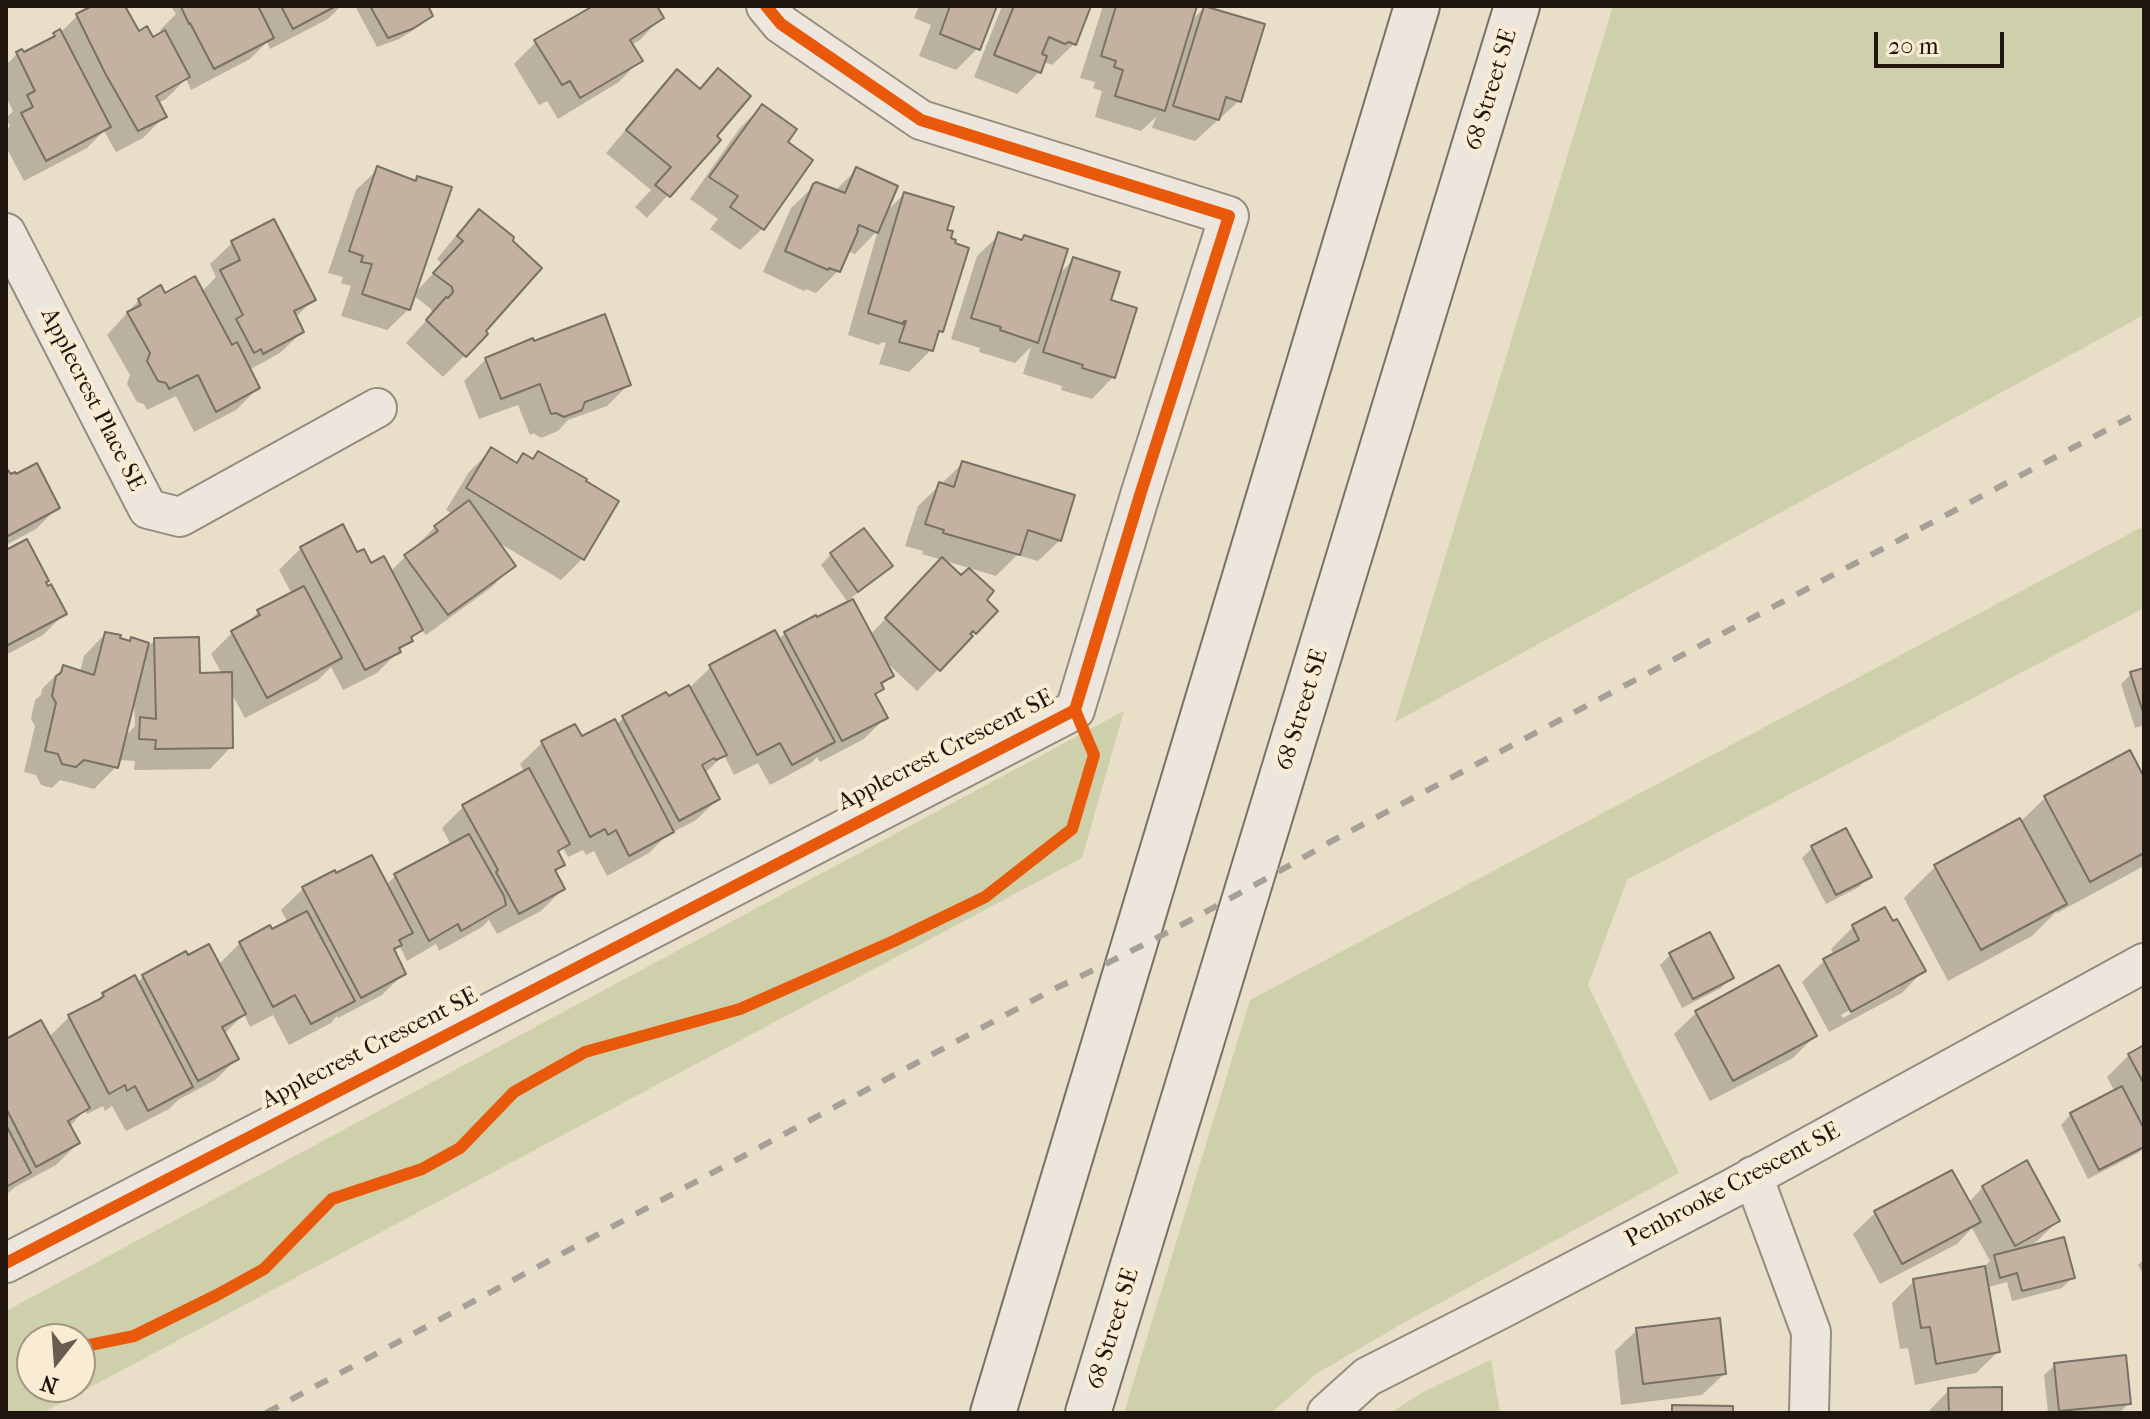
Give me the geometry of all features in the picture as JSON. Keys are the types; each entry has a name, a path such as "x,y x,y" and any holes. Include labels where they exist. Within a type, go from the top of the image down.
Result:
{"main road":[{"path":"993,1413 1417,6"},
{"name":"68 Street SE","path":"1088,1413 1517,6"}],"street":[{"name":"Applecrest Crescent SE","path":"6,1263 1075,710 1229,216 921,120 781,24 766,6"},
{"name":"Applecrest Place SE","path":"6,233 148,509 180,517 377,408"},
{"name":"Penbrooke Crescent SE","path":"1327,1413 1367,1377 1753,1176 2144,963"},
{"path":"1753,1176 1811,1332 1809,1413"}],"green space":[{"path":"1613,6 2144,6 2144,315 1395,722"},
{"path":"2144,526 2144,608 1627,880 1588,985 1679,1173 1316,1374 1271,1413 1124,1413 1250,1000"},
{"path":"1124,711 1082,858 96,1384 96,1323 16,1323 16,1403 61,1403 42,1413 6,1413 6,1311"},
{"path":"1491,1360 1500,1413 1390,1413 1423,1392"}],"building":[{"path":"92,6 125,6 139,31 147,26 153,37 165,30 190,77 156,96 167,117 138,131 76,14"},
{"path":"182,6 258,6 274,38 214,69"},
{"path":"281,6 336,6 293,29"},
{"path":"370,6 428,6 433,16 412,29 388,38"},
{"path":"593,6 657,6 664,18 630,40 643,61 580,98 570,81 562,85 534,40"},
{"path":"950,6 997,6 980,50 940,34"},
{"path":"1014,6 1091,6 1076,45 1049,37 1042,54 1047,56 1041,73 994,55"},
{"path":"1116,6 1197,6 1165,111 1115,96 1123,70 1114,67 1116,61 1101,56"},
{"path":"1204,6 1265,24 1241,102 1226,97 1219,120 1173,106"},
{"path":"60,29 111,127 46,161 21,113 33,107 27,95 35,91 16,52 22,49 24,52 55,36 53,33"},
{"path":"718,68 751,96 717,136 721,140 670,197 655,185 671,167 626,130 677,69 700,89"},
{"path":"762,104 797,129 788,142 813,160 764,230 730,207 738,196 709,177"},
{"path":"377,166 416,181 417,176 452,187 410,310 362,294 372,264 361,262 363,256 349,251"},
{"path":"856,167 898,186 878,233 859,225 840,272 828,270 785,251 813,184 816,182 845,193"},
{"path":"904,192 954,207 947,230 953,231 951,238 956,240 955,243 969,248 943,332 939,331 933,351 899,342 906,321 903,324 868,313"},
{"path":"479,209 514,237 513,241 542,268 466,357 426,320 453,292 452,287 433,273 463,241 457,236"},
{"path":"274,219 316,300 294,311 304,332 263,354 261,349 254,353 236,319 243,315 220,270 240,260 231,241"},
{"path":"998,232 1022,240 1024,235 1068,249 1038,343 971,318"},
{"path":"1073,257 1120,272 1111,300 1137,308 1115,378 1043,352"},
{"path":"195,276 232,345 237,342 260,388 216,412 198,375 169,389 166,383 158,381 147,361 150,353 127,312 141,305 138,299 157,287 161,285 165,293"},
{"path":"605,314 631,385 585,402 582,410 564,417 551,414 540,384 501,399 485,358"},
{"path":"491,447 517,463 523,453 533,459 538,451 619,501 584,560 466,488"},
{"path":"962,461 1075,495 1061,541 1028,530 1020,555 943,533 944,530 925,524 939,482 954,487"},
{"path":"37,463 60,508 6,537 6,468 11,474 16,474"},
{"path":"469,500 516,566 448,615 404,555 438,531 434,526"},
{"path":"343,524 357,552 364,549 371,563 384,556 423,630 411,637 413,641 399,648 401,652 365,670 300,547"},
{"path":"864,528 893,566 858,592 830,553"},
{"path":"27,539 49,581 46,582 48,586 51,584 67,614 6,646 6,550"},
{"path":"942,557 961,575 969,568 994,591 987,600 998,611 976,634 973,631 970,634 973,636 940,671 885,618"},
{"path":"304,586 342,658 267,698 231,631 260,615 257,610"},
{"path":"853,599 894,676 881,683 884,689 875,694 888,718 842,741 784,632"},
{"path":"775,630 835,742 792,765 780,743 757,755 709,665"},
{"path":"105,632 121,635 120,638 130,641 131,637 149,643 118,768 84,760 76,767 62,764 58,754 45,751 56,703 52,696 56,676 61,673 63,665 94,675"},
{"path":"199,637 200,673 232,672 233,748 155,749 156,740 139,739 140,717 156,719 154,638"},
{"path":"2144,668 2144,715 2130,672"},
{"path":"689,685 727,755 702,765 720,799 679,821 622,716 666,692 669,696"},
{"path":"615,719 674,832 629,856 616,830 608,835 605,829 590,837 541,741 575,724 582,736"},
{"path":"2130,750 2144,777 2144,853 2090,882 2044,796"},
{"path":"529,768 570,844 558,851 565,865 555,870 565,889 519,914 462,805"},
{"path":"2020,818 2067,904 1981,950 1934,865"},
{"path":"1846,828 1872,877 1836,895 1811,846"},
{"path":"469,834 506,905 461,931 458,924 429,941 394,874"},
{"path":"372,855 413,933 399,940 402,945 394,949 406,974 361,998 302,887"},
{"path":"1885,907 1893,921 1897,919 1926,971 1851,1012 1823,959 1859,940 1852,925"},
{"path":"307,911 355,1001 311,1024 295,995 273,1007 239,942 270,925 272,929"},
{"path":"1710,932 1734,978 1693,999 1669,953"},
{"path":"209,944 246,1014 222,1027 239,1059 198,1081 142,975 186,951 188,955"},
{"path":"1779,965 1817,1036 1733,1081 1695,1011"},
{"path":"135,975 193,1087 148,1111 135,1086 127,1091 125,1085 109,1094 68,1015 100,999 104,996 102,993"},
{"path":"41,1020 90,1108 68,1121 80,1143 36,1167 6,1108 6,1039"},
{"path":"2144,1045 2144,1084 2128,1054"},
{"path":"2122,1086 2144,1129 2144,1147 2099,1170 2070,1113"},
{"path":"6,1125 31,1173 6,1187"},
{"path":"2027,1160 2060,1221 2015,1246 1982,1186"},
{"path":"1952,1170 1981,1222 1902,1264 1874,1211"},
{"path":"2064,1237 2075,1278 2022,1291 2017,1273 2000,1278 1994,1255"},
{"path":"1985,1266 2000,1352 1936,1364 1930,1327 1921,1328 1913,1279"},
{"path":"1720,1318 1726,1374 1643,1384 1636,1328"},
{"path":"2126,1355 2131,1404 2059,1411 2054,1363"},
{"path":"2002,1387 2002,1413 1949,1413 1948,1388"},
{"path":"1672,1405 1733,1406 1733,1413 1672,1413"}],"railway":[{"path":"266,1413 1052,990 1192,919 1330,842 2144,410"}],"cycle path":[{"path":"6,1263 1075,710 1229,216 921,120 781,24 766,6"},
{"path":"96,1344 134,1336 264,1269 332,1199 422,1169 460,1148 514,1092 585,1052 740,1009 985,897 1072,829 1094,755 1075,710"}]}
